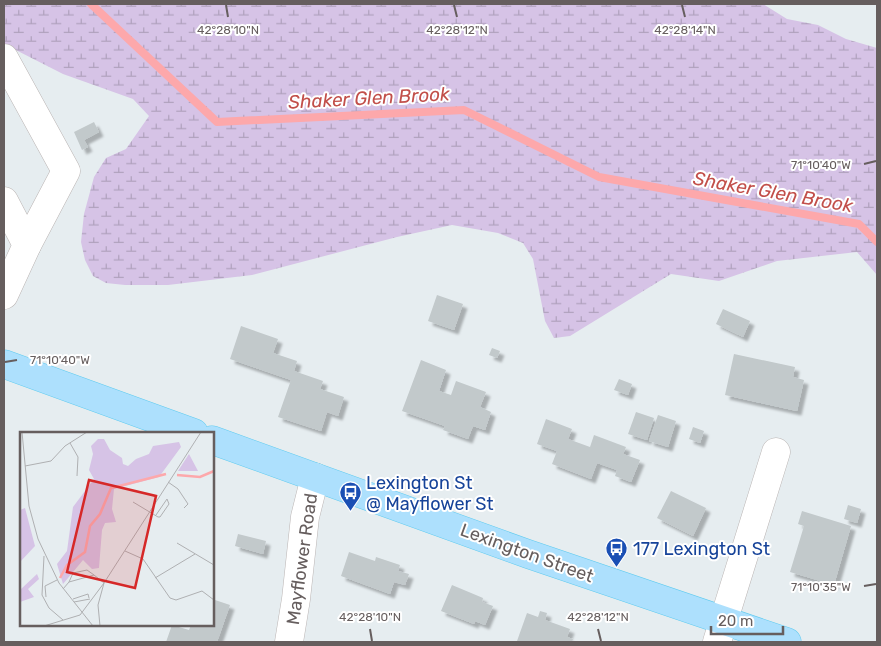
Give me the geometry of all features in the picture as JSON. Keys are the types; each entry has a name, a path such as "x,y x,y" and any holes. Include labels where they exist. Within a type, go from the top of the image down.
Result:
{"main road":[{"path":"4,364 189,432"},
{"name":"Lexington Street","path":"214,441 528,554 720,632 787,642"}],"street":[{"path":"4,58 66,171 27,245 4,295"},
{"path":"4,201 27,245"},
{"path":"720,632 776,452"},
{"name":"Mayflower Road","path":"289,642 305,518 315,477"}],"green space":[{"path":"4,4 763,4 787,19 818,25 846,39 877,48 877,275 857,252 777,261 719,281 671,274 570,336 554,338 545,321 533,259 523,243 498,233 452,225 397,237 252,275 168,285 106,283 93,276 85,260 81,242 84,214 94,177 106,158 126,149 149,116 133,99 63,74 4,44"}],"building":[{"path":"94,122 99,132 84,140 88,147 82,150 74,132"},
{"path":"437,295 463,304 454,330 428,321"},
{"path":"723,309 750,321 743,337 716,324"},
{"path":"241,326 278,339 273,353 297,361 294,371 323,381 320,389 344,397 338,416 327,412 321,431 278,417 291,380 230,359"},
{"path":"492,348 500,351 497,358 489,355"},
{"path":"734,354 795,367 793,377 804,380 797,411 725,395"},
{"path":"421,360 446,370 439,391 451,395 456,381 486,392 480,407 491,412 485,430 473,426 468,439 443,430 445,426 402,411"},
{"path":"619,379 632,384 628,395 614,390"},
{"path":"636,412 654,418 647,440 628,434"},
{"path":"658,415 676,421 668,447 649,441"},
{"path":"546,419 572,429 568,439 590,447 594,435 626,447 623,454 640,460 631,482 615,476 617,470 597,463 591,479 552,464 557,451 537,444"},
{"path":"693,427 704,431 700,443 689,439"},
{"path":"671,491 706,508 693,536 657,518"},
{"path":"848,505 861,509 857,523 844,519"},
{"path":"802,511 851,526 834,585 790,572 804,526 798,524"},
{"path":"238,534 266,541 263,554 235,546"},
{"path":"349,552 375,561 376,557 400,565 398,571 409,574 405,585 394,582 390,594 341,576"},
{"path":"452,585 483,598 482,602 493,606 485,625 475,621 474,624 441,611"},
{"path":"214,600 230,605 217,642 166,642 172,626 189,630 191,626 214,626"},
{"path":"540,611 547,613 545,620 570,629 567,637 573,639 572,642 517,641 527,613 538,617"}],"waterway":[{"name":"Shaker Glen Brook","path":"91,4 217,122 464,110 599,177 859,224 877,242"}],"place":[{"name":"Lexington St @ Mayflower St","path":"350,512"},
{"name":"177 Lexington St","path":"617,568"}]}
